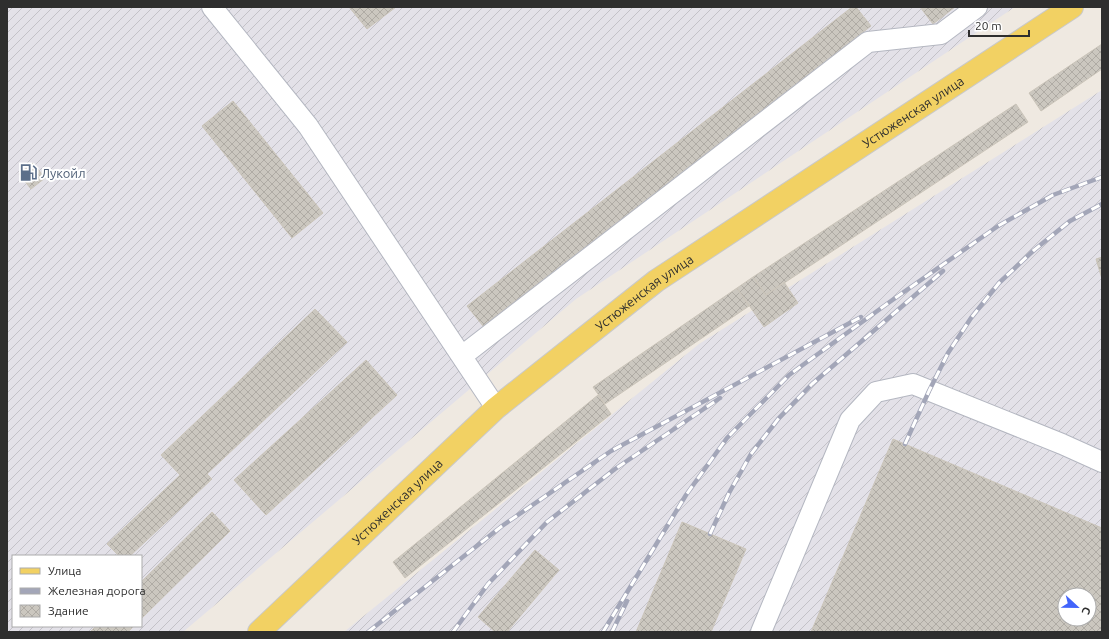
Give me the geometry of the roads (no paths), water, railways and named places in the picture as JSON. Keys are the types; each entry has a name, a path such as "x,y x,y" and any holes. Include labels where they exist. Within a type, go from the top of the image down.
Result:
{"main road":[{"name":"Устюженская улица","path":"259,632 496,408 656,281 1072,7"}],"lane":[{"path":"212,7 308,126 496,408"},
{"path":"462,356 868,42 941,34 977,7"},
{"path":"761,632 850,420 876,392 913,384 1062,444 1102,462"}],"railway":[{"path":"603,632 686,495 727,438 789,375 998,226 1053,195 1102,177"},
{"path":"905,444 948,353 971,318 999,283 1033,251 1070,221 1102,204"},
{"path":"710,534 729,493 751,454 779,418 812,384 943,271"},
{"path":"368,632 502,526 611,451 861,317"},
{"path":"453,632 488,584 547,522 615,469 720,398"},
{"path":"612,632 627,601"}],"place":[{"name":"Лукойл","path":"28,173"}]}
